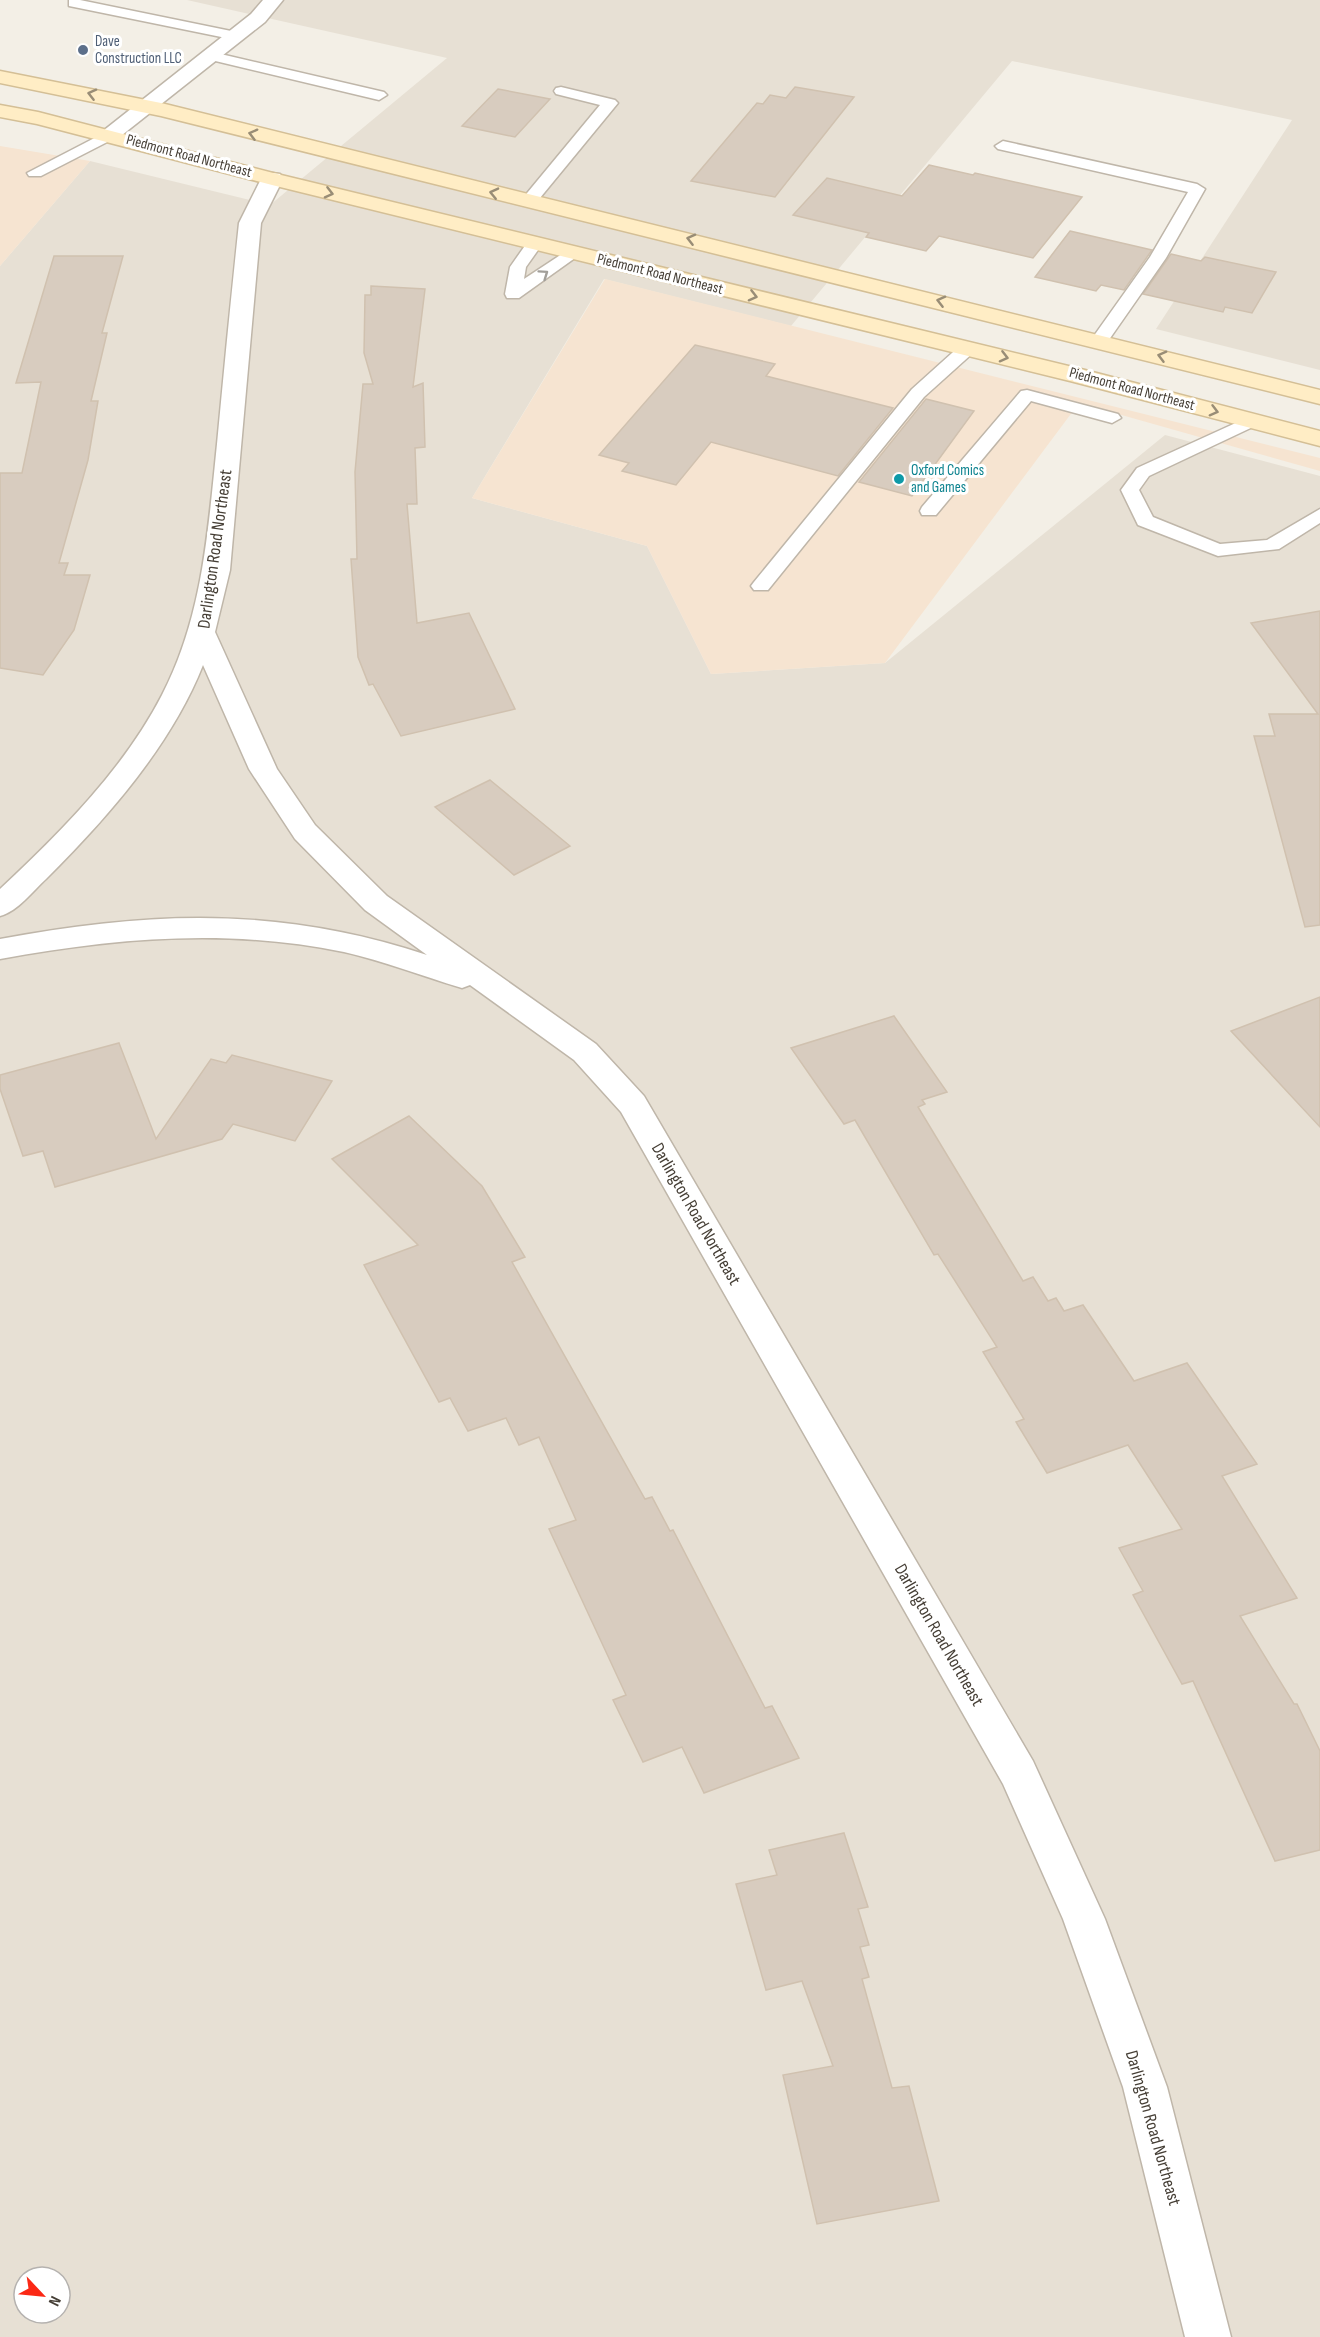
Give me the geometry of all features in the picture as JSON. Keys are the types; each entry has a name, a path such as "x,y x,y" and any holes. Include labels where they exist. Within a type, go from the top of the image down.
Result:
{"main road":[{"path":"0,76 58,86 149,107 310,149 1100,340 1320,398"},
{"name":"Piedmont Road Northeast","path":"0,111 110,135 272,179 1051,368 1320,439"}],"street":[{"path":"110,135 149,107 258,18 273,0"},
{"name":"Darlington Road Northeast","path":"272,179 250,223 217,570 202,632 263,769 305,832 376,903 585,1052 633,1104 1019,1774 1084,1919 1145,2087 1208,2337"},
{"path":"0,906 35,873 118,782 172,702 202,632"},
{"path":"0,949 70,934 142,927 221,925 290,931 357,943 429,965 500,991"}],"lane":[{"path":"74,3 236,36"},
{"path":"212,56 379,95"},
{"path":"529,201 610,103 561,91"},
{"path":"36,172 110,135"},
{"path":"1003,146 1197,189 1158,258 1100,340"},
{"path":"535,243 518,267 513,294 574,253"},
{"path":"761,586 918,393 968,348"},
{"path":"929,511 1051,368"},
{"path":"1028,395 1112,418"},
{"path":"1251,420 1143,472 1130,490 1145,521 1218,550 1272,545 1320,515"}],"shaded area":[{"path":"187,0 1320,0 1320,370 1156,329 1292,120 1012,61 791,326 604,279 472,498 647,546 711,674 885,663 1165,435 1320,476 1320,2337 0,2337 0,266 90,161 270,205 447,58"},
{"path":"0,146 90,161 0,266"},
{"path":"605,279 1320,458 1320,471 1079,403 885,663 711,674 647,546 472,498"}],"building":[{"path":"795,87 854,97 775,197 691,181 757,103 763,104 770,95 786,98"},
{"path":"498,89 550,99 515,137 462,126"},
{"path":"929,165 1082,197 1033,258 939,236 926,251 866,237 869,233 793,215 827,178 902,196"},
{"path":"1070,231 1152,250 1124,290 1101,285 1096,291 1035,277"},
{"path":"1171,254 1201,261 1205,257 1276,272 1252,313 1225,307 1223,312 1143,294"},
{"path":"54,256 123,256 102,333 107,333 91,401 98,401 88,460 59,563 68,563 64,575 90,575 74,630 43,675 0,668 0,473 22,473 41,382 16,383"},
{"path":"371,286 425,289 413,387 423,383 425,447 415,448 417,504 407,504 417,623 469,613 515,709 401,736 373,684 369,685 358,657 351,559 357,559 355,472 363,384 373,384 364,353 365,295 371,295"},
{"path":"695,345 775,364 766,376 893,408 838,476 711,442 676,485 622,471 629,463 599,455"},
{"name":"Oxford Comics and Games","path":"926,399 974,411 912,496 859,482"},
{"path":"1320,611 1320,925 1305,927 1254,736 1275,736 1269,714 1318,714 1251,623"},
{"path":"490,780 570,846 514,875 435,807"},
{"path":"1320,997 1320,1127 1231,1031"},
{"path":"894,1016 947,1092 922,1100 925,1104 918,1107 1023,1281 1033,1277 1048,1301 1056,1298 1064,1311 1083,1305 1134,1381 1187,1363 1257,1464 1222,1476 1297,1598 1240,1616 1294,1704 1297,1704 1320,1751 1320,1850 1275,1861 1193,1681 1182,1684 1133,1595 1143,1591 1119,1548 1182,1529 1128,1445 1047,1473 1016,1422 1024,1419 983,1352 997,1347 938,1254 934,1255 855,1120 844,1124 791,1048"},
{"path":"119,1043 156,1139 211,1059 226,1063 232,1055 332,1081 295,1141 233,1124 222,1139 55,1187 43,1151 23,1156 0,1089 0,1075"},
{"path":"409,1116 482,1186 525,1257 512,1262 645,1499 652,1497 670,1531 673,1530 765,1708 772,1706 799,1758 704,1793 682,1747 643,1762 613,1700 626,1695 549,1529 576,1520 539,1437 519,1445 506,1418 468,1431 450,1398 439,1402 364,1265 418,1245 332,1159"},
{"path":"844,1833 868,1907 858,1909 869,1945 860,1947 869,1977 862,1979 892,2088 909,2086 939,2201 817,2224 783,2075 833,2066 802,1981 766,1990 736,1884 777,1875 769,1850"}],"place":[{"name":"Dave Construction LLC","path":"83,50"},
{"name":"Oxford Comics and Games","path":"899,479"}]}
